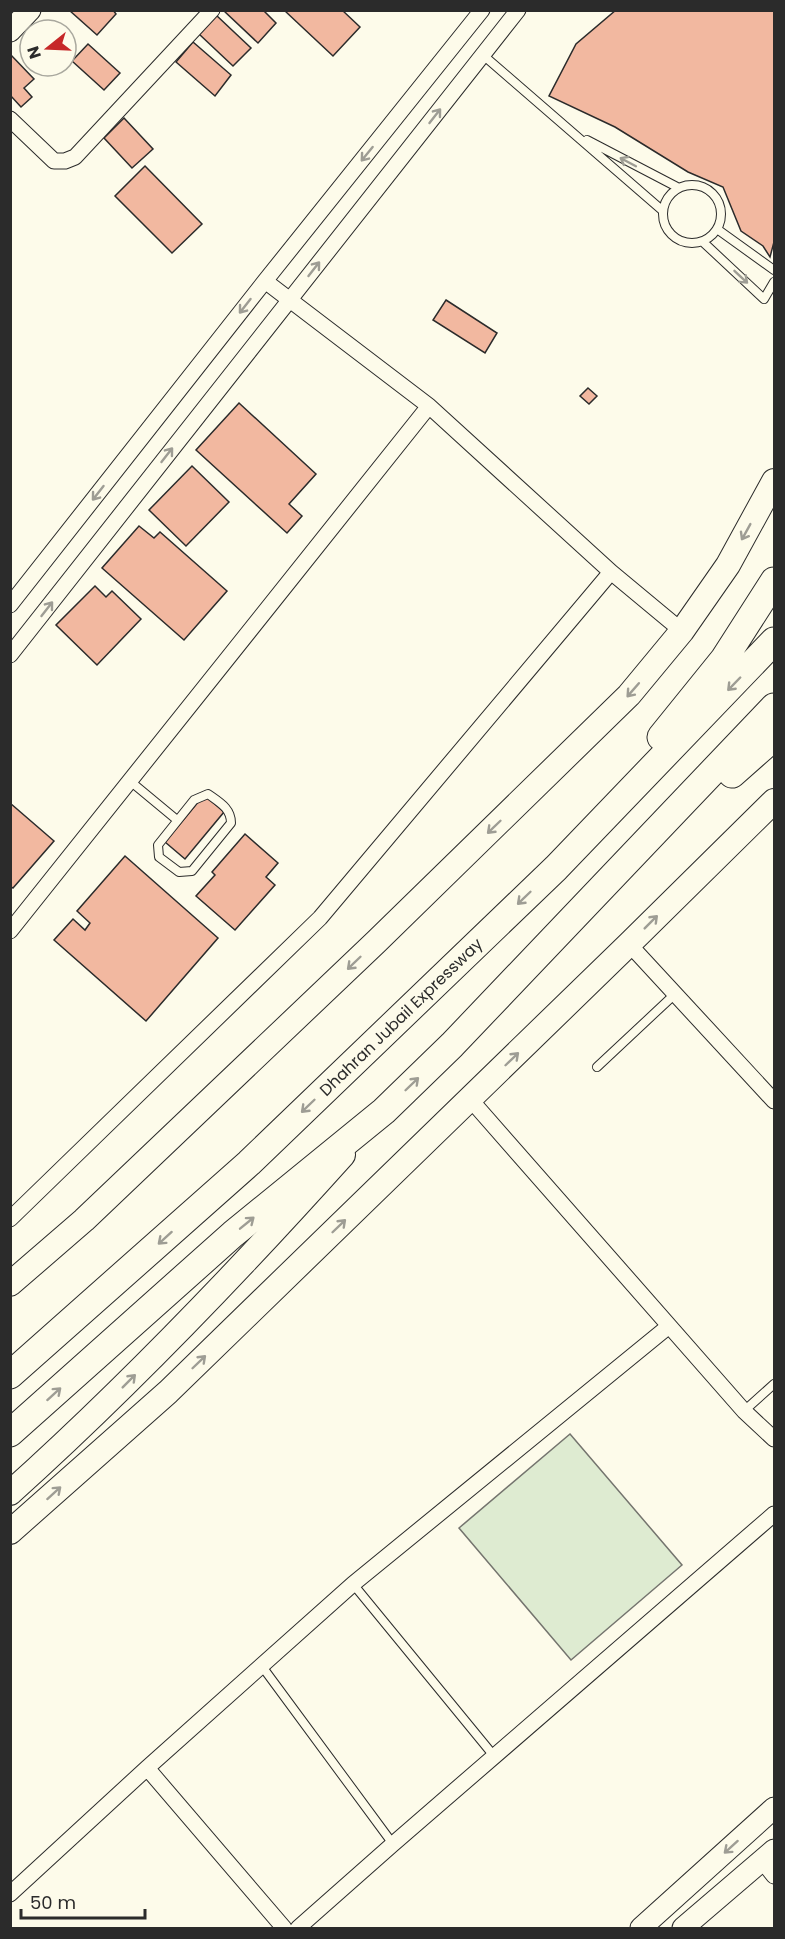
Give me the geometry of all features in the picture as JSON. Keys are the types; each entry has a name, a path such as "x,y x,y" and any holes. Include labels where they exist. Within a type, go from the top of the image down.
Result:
{"highway":[{"path":"555,868 723,659 774,581"},
{"name":"Dhahran Jubail Expressway","path":"10,1375 249,1163 555,868 774,641"},
{"path":"10,1433 233,1234 384,1111 452,1046 774,707"},
{"path":"610,882 774,737"}],"main road":[{"path":"10,1284 84,1220 385,934 628,695 682,631 728,565 774,481"},
{"path":"10,1532 168,1392 774,801"},
{"path":"10,1494 106,1404 240,1269 384,1111"}],"street":[{"path":"10,31 30,10"},
{"path":"10,119 54,161 65,161 75,157 212,10"},
{"path":"10,604 482,10"},
{"path":"10,655 518,10"},
{"path":"265,281 429,406 611,572 682,631"},
{"path":"10,931 429,406"},
{"path":"10,1219 320,918 611,572"},
{"path":"629,944 774,1101"},
{"path":"470,1099 744,1411 774,1439"},
{"path":"10,1894 353,1584 669,1326"},
{"path":"297,1929 774,1514"},
{"path":"147,1768 284,1929"},
{"path":"641,1929 774,1808"},
{"path":"683,1929 770,1863 756,1852 757,1837 774,1819"}],"lane":[{"path":"483,55 577,135 630,185 663,211"},
{"path":"577,135 679,188"},
{"path":"694,185 708,190 718,200 721,215 717,229 703,242 688,243 674,238 665,226 663,211 668,197 679,188 694,185"},
{"path":"717,229 774,270"},
{"path":"703,242 764,299 774,282"},
{"path":"130,781 177,820"},
{"path":"208,794 228,809 231,816 231,823 192,871 185,873 179,872 159,857 157,851 158,845 177,820 194,800 208,794"},
{"path":"597,1067 675,994"},
{"path":"744,1411 774,1384"},
{"path":"353,1584 494,1756"},
{"path":"261,1665 393,1844"}],"green space":[{"path":"570,1434 682,1565 571,1660 459,1528"}],"building":[{"path":"69,10 113,10 116,14 97,35"},
{"path":"223,10 263,10 276,23 258,43"},
{"path":"342,10 360,27 333,56 285,11"},
{"path":"616,10 774,10 774,242 770,257 763,246 741,231 723,187 688,172 615,127 549,96 576,44"},
{"path":"216,15 251,48 233,66 199,34"},
{"path":"193,42 231,75 215,96 176,62"},
{"path":"88,44 120,73 104,90 78,66 78,55"},
{"path":"10,54 18,62 18,78 34,79 24,88 32,97 21,107 10,95"},
{"path":"124,118 153,149 132,168 104,138"},
{"path":"145,166 202,224 172,253 115,196"},
{"path":"446,300 497,333 485,353 433,320"},
{"path":"588,388 597,396 589,404 580,396"},
{"path":"239,403 316,474 289,504 302,516 287,533 196,450"},
{"path":"192,466 229,502 186,546 149,510"},
{"path":"139,526 154,538 160,532 227,591 184,640 102,568"},
{"path":"95,586 106,597 112,591 141,619 97,665 56,625"},
{"path":"204,795 224,812 185,859 165,842"},
{"path":"10,803 54,841 13,888 10,886"},
{"path":"245,834 278,863 266,877 275,885 235,930 196,896 215,875 212,872"},
{"path":"125,856 218,938 146,1021 54,940 73,919 85,930 90,923 77,911"}]}
